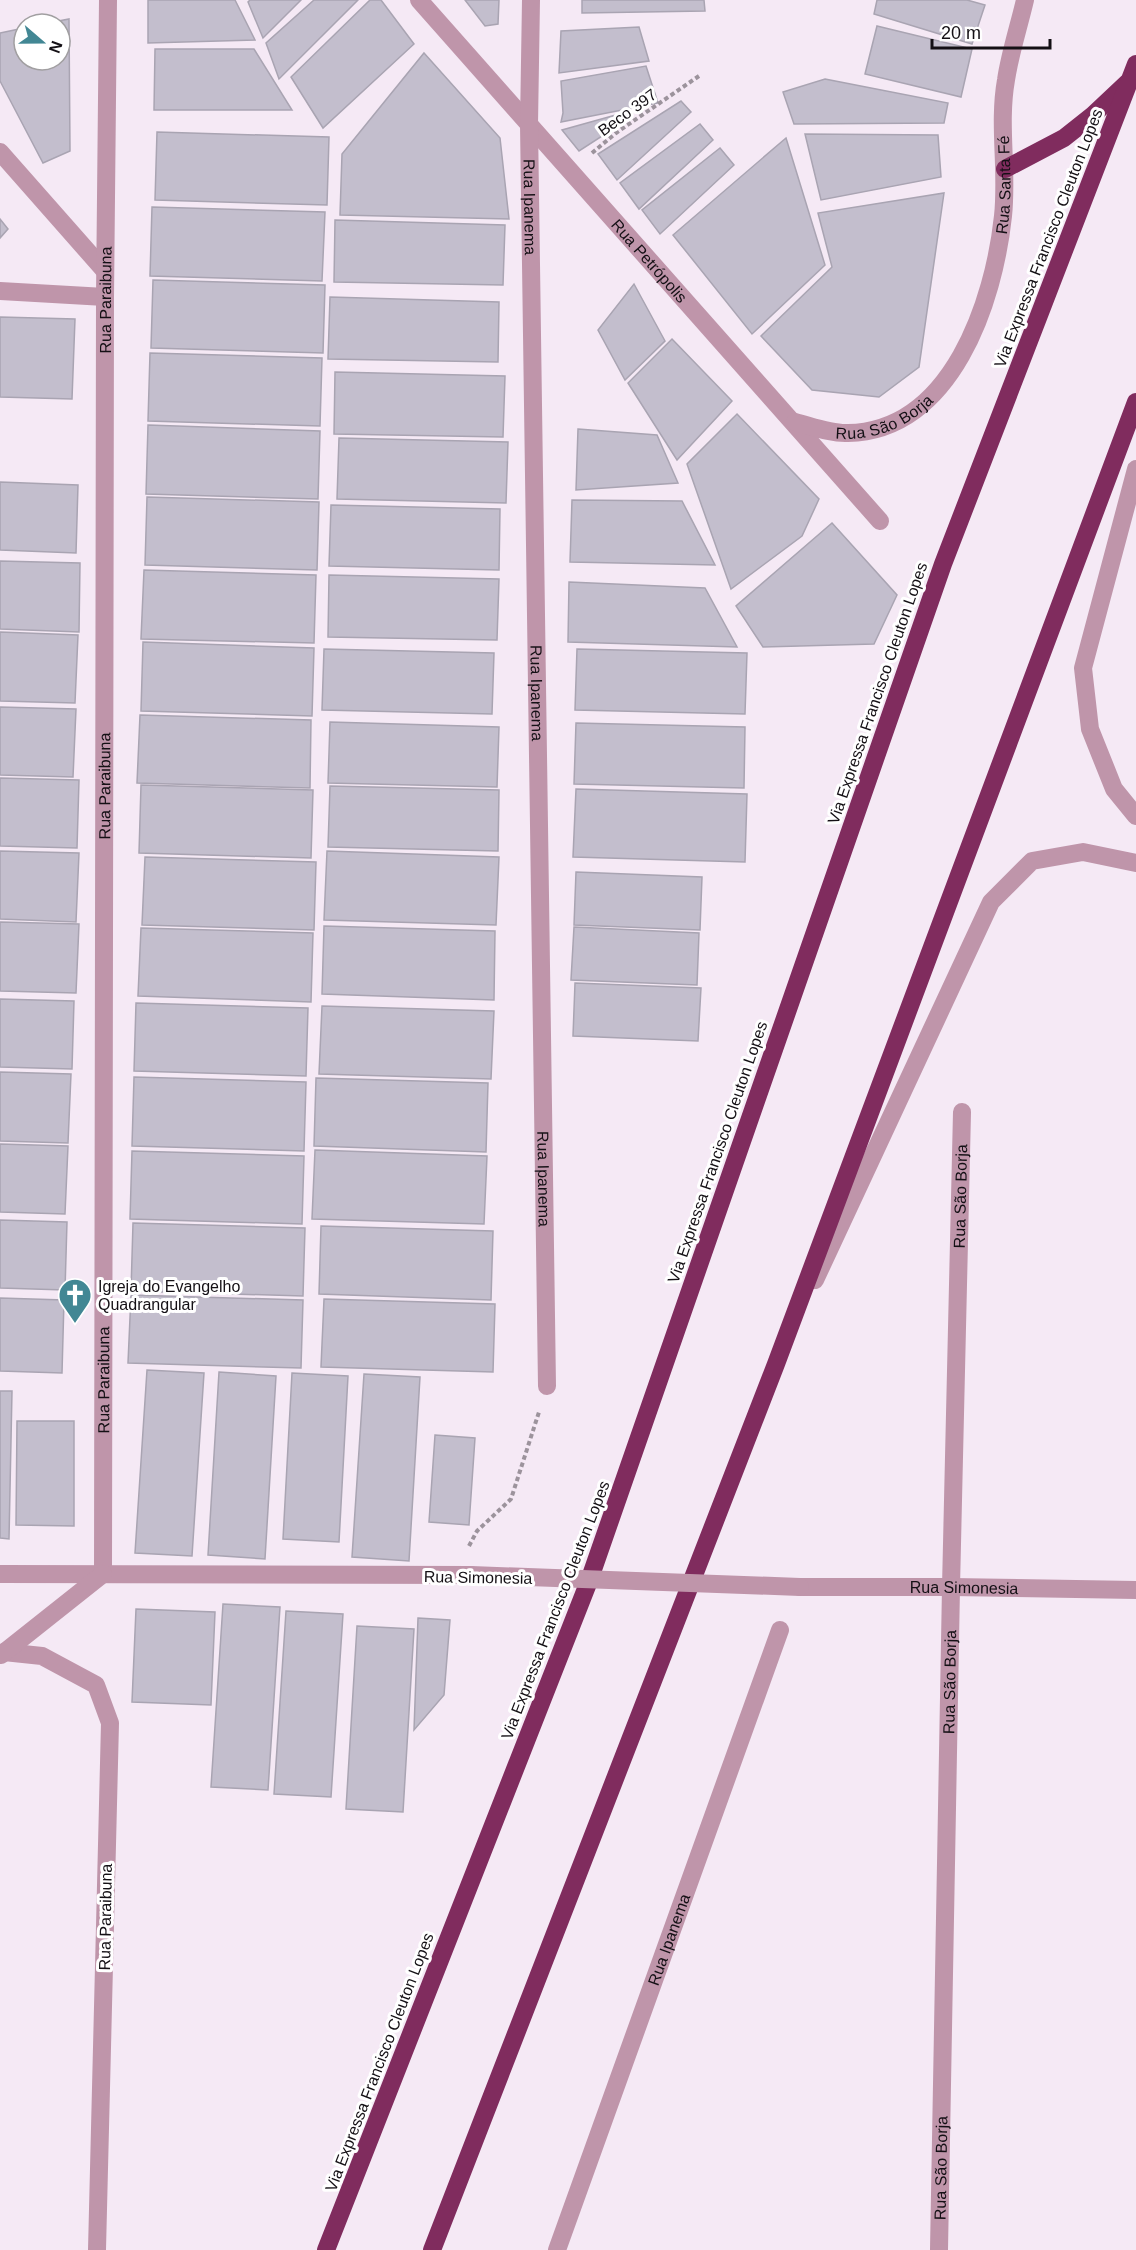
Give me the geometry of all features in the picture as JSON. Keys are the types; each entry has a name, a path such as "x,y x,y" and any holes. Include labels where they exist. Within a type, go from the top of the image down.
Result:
{"highway":[{"path":"1005,169 1064,138 1093,115 1133,72"},
{"name":"Via Expressa Francisco Cleuton Lopes","path":"326,2250 589,1581 943,564 1133,72"},
{"path":"432,2250 776,1364 1136,402"}],"street":[{"name":"Rua Paraibuna","path":"104,1574 105,271 108,0"},
{"name":"Rua Petrópolis","path":"419,0 795,422 880,521"},
{"name":"Rua Ipanema","path":"531,0 529,124 547,1386"},
{"name":"Rua Santa Fé","path":"958,363 979,314 994,268 1003,216 1005,169 1002,120 1006,79 1025,0"},
{"path":"0,152 105,271"},
{"path":"0,291 105,297"},
{"name":"Rua São Borja","path":"795,422 847,434 879,429 904,420 928,401 958,363"},
{"path":"1136,469 1083,668 1090,729 1114,789 1136,816"},
{"path":"776,1364 991,902 1032,861 1083,852 1136,863"},
{"name":"Rua São Borja","path":"939,2250 962,1112"},
{"name":"Rua Simonesia","path":"0,1574 467,1575 800,1587 1136,1590"},
{"path":"2,1654 104,1574"},
{"name":"Rua Ipanema","path":"557,2250 780,1630"},
{"name":"Rua Paraibuna","path":"2,1654 42,1656 96,1685 110,1723 97,2250"}],"path":[{"name":"Beco 397","path":"571,171 616,133 699,76"},
{"path":"467,1575 466,1552 477,1531 511,1499 547,1386"}],"building":[{"path":"148,0 235,0 255,40 148,43"},
{"path":"250,0 301,0 263,38 248,2"},
{"path":"314,0 358,0 279,79 266,43"},
{"path":"370,0 381,0 414,44 323,128 291,77"},
{"path":"465,0 499,0 498,24 485,26"},
{"path":"582,0 704,0 705,11 582,13"},
{"path":"877,0 967,0 985,5 972,44 874,14"},
{"path":"877,26 972,49 961,97 865,74"},
{"path":"639,27 649,61 559,73 561,31"},
{"path":"12,30 12,72 69,72 70,151 43,163 0,81 0,33"},
{"path":"155,49 254,49 292,110 154,110"},
{"path":"424,53 500,138 509,219 340,215 342,154"},
{"path":"646,66 658,103 561,122 563,113 561,81"},
{"path":"825,79 948,103 944,123 794,124 783,92"},
{"path":"681,101 691,112 617,180 598,154"},
{"path":"619,114 627,120 579,151 562,130"},
{"path":"700,124 713,140 639,209 620,183"},
{"path":"157,132 329,137 327,205 155,200"},
{"path":"805,134 938,135 941,177 821,200"},
{"path":"786,138 825,265 752,334 673,235"},
{"path":"720,148 734,165 660,234 642,210"},
{"path":"944,193 919,367 879,397 812,390 761,336 832,267 818,213"},
{"path":"152,207 325,212 322,281 150,276"},
{"path":"0,219 8,229 0,238"},
{"path":"335,220 505,225 503,285 334,282"},
{"path":"153,280 325,285 323,353 151,348"},
{"path":"634,284 665,341 625,380 598,330"},
{"path":"330,297 499,302 498,362 328,359"},
{"path":"0,317 75,319 72,399 0,397"},
{"path":"672,339 732,401 677,460 628,383"},
{"path":"150,353 322,358 320,426 148,421"},
{"path":"335,372 505,376 503,437 334,434"},
{"path":"737,414 819,499 802,536 731,589 687,464"},
{"path":"148,425 320,431 318,499 146,494"},
{"path":"578,429 657,435 678,483 576,490"},
{"path":"339,438 508,442 506,503 337,499"},
{"path":"0,482 78,485 76,553 0,550"},
{"path":"147,497 319,502 317,570 145,565"},
{"path":"572,500 682,501 715,565 570,562"},
{"path":"331,505 500,509 499,570 329,566"},
{"path":"832,523 897,595 874,644 763,647 736,606"},
{"path":"0,561 80,563 79,632 0,629"},
{"path":"144,570 316,575 314,643 141,639"},
{"path":"329,575 499,579 497,640 328,637"},
{"path":"569,582 705,588 737,647 568,642"},
{"path":"0,632 78,635 75,703 0,701"},
{"path":"143,642 314,648 312,716 141,711"},
{"path":"324,649 494,653 492,714 322,710"},
{"path":"577,649 747,653 745,714 575,710"},
{"path":"0,707 76,709 73,777 0,775"},
{"path":"140,715 311,720 310,788 137,783"},
{"path":"330,722 499,727 497,787 328,783"},
{"path":"576,723 745,727 744,788 574,784"},
{"path":"0,778 79,780 77,848 0,846"},
{"path":"141,785 313,790 311,858 139,853"},
{"path":"330,786 499,790 498,851 328,847"},
{"path":"576,789 747,794 745,862 573,857"},
{"path":"0,851 79,853 76,922 0,919"},
{"path":"327,851 499,857 496,925 324,920"},
{"path":"145,857 316,862 314,930 142,925"},
{"path":"576,872 702,877 700,930 574,925"},
{"path":"0,922 79,924 76,993 0,991"},
{"path":"324,926 495,931 494,1000 322,994"},
{"path":"574,927 699,933 697,985 571,980"},
{"path":"141,928 313,933 311,1002 138,996"},
{"path":"575,983 701,988 698,1041 573,1036"},
{"path":"0,999 74,1001 72,1069 0,1067"},
{"path":"136,1003 308,1008 306,1076 134,1071"},
{"path":"322,1006 494,1011 491,1079 319,1074"},
{"path":"0,1072 71,1074 68,1143 0,1141"},
{"path":"134,1077 306,1082 304,1151 132,1146"},
{"path":"316,1078 488,1083 486,1152 314,1146"},
{"path":"0,1144 68,1146 65,1214 0,1212"},
{"path":"315,1150 487,1156 484,1224 312,1219"},
{"path":"132,1151 304,1156 302,1224 130,1219"},
{"path":"0,1220 67,1222 65,1290 0,1288"},
{"path":"133,1223 305,1228 303,1296 131,1291"},
{"path":"321,1226 493,1231 491,1300 319,1294"},
{"path":"131,1295 303,1300 301,1368 128,1363"},
{"path":"0,1298 64,1300 62,1373 0,1371"},
{"path":"324,1299 495,1304 493,1372 321,1367"},
{"path":"147,1370 204,1373 192,1556 135,1553"},
{"path":"219,1372 276,1376 265,1559 208,1555"},
{"path":"292,1373 348,1376 339,1542 283,1539"},
{"path":"364,1374 420,1377 409,1561 352,1557"},
{"path":"0,1391 12,1391 9,1539 0,1538"},
{"path":"17,1421 74,1421 74,1526 16,1525"},
{"path":"435,1435 475,1438 469,1525 429,1522"},
{"path":"223,1604 280,1607 268,1790 211,1787"},
{"path":"136,1609 215,1612 211,1705 132,1702"},
{"path":"286,1611 343,1614 331,1797 274,1794"},
{"path":"418,1618 450,1620 444,1695 414,1730"},
{"path":"357,1626 414,1629 403,1812 346,1809"}],"place":[{"name":"Igreja do Evangelho Quadrangular","path":"75,1324"}]}
